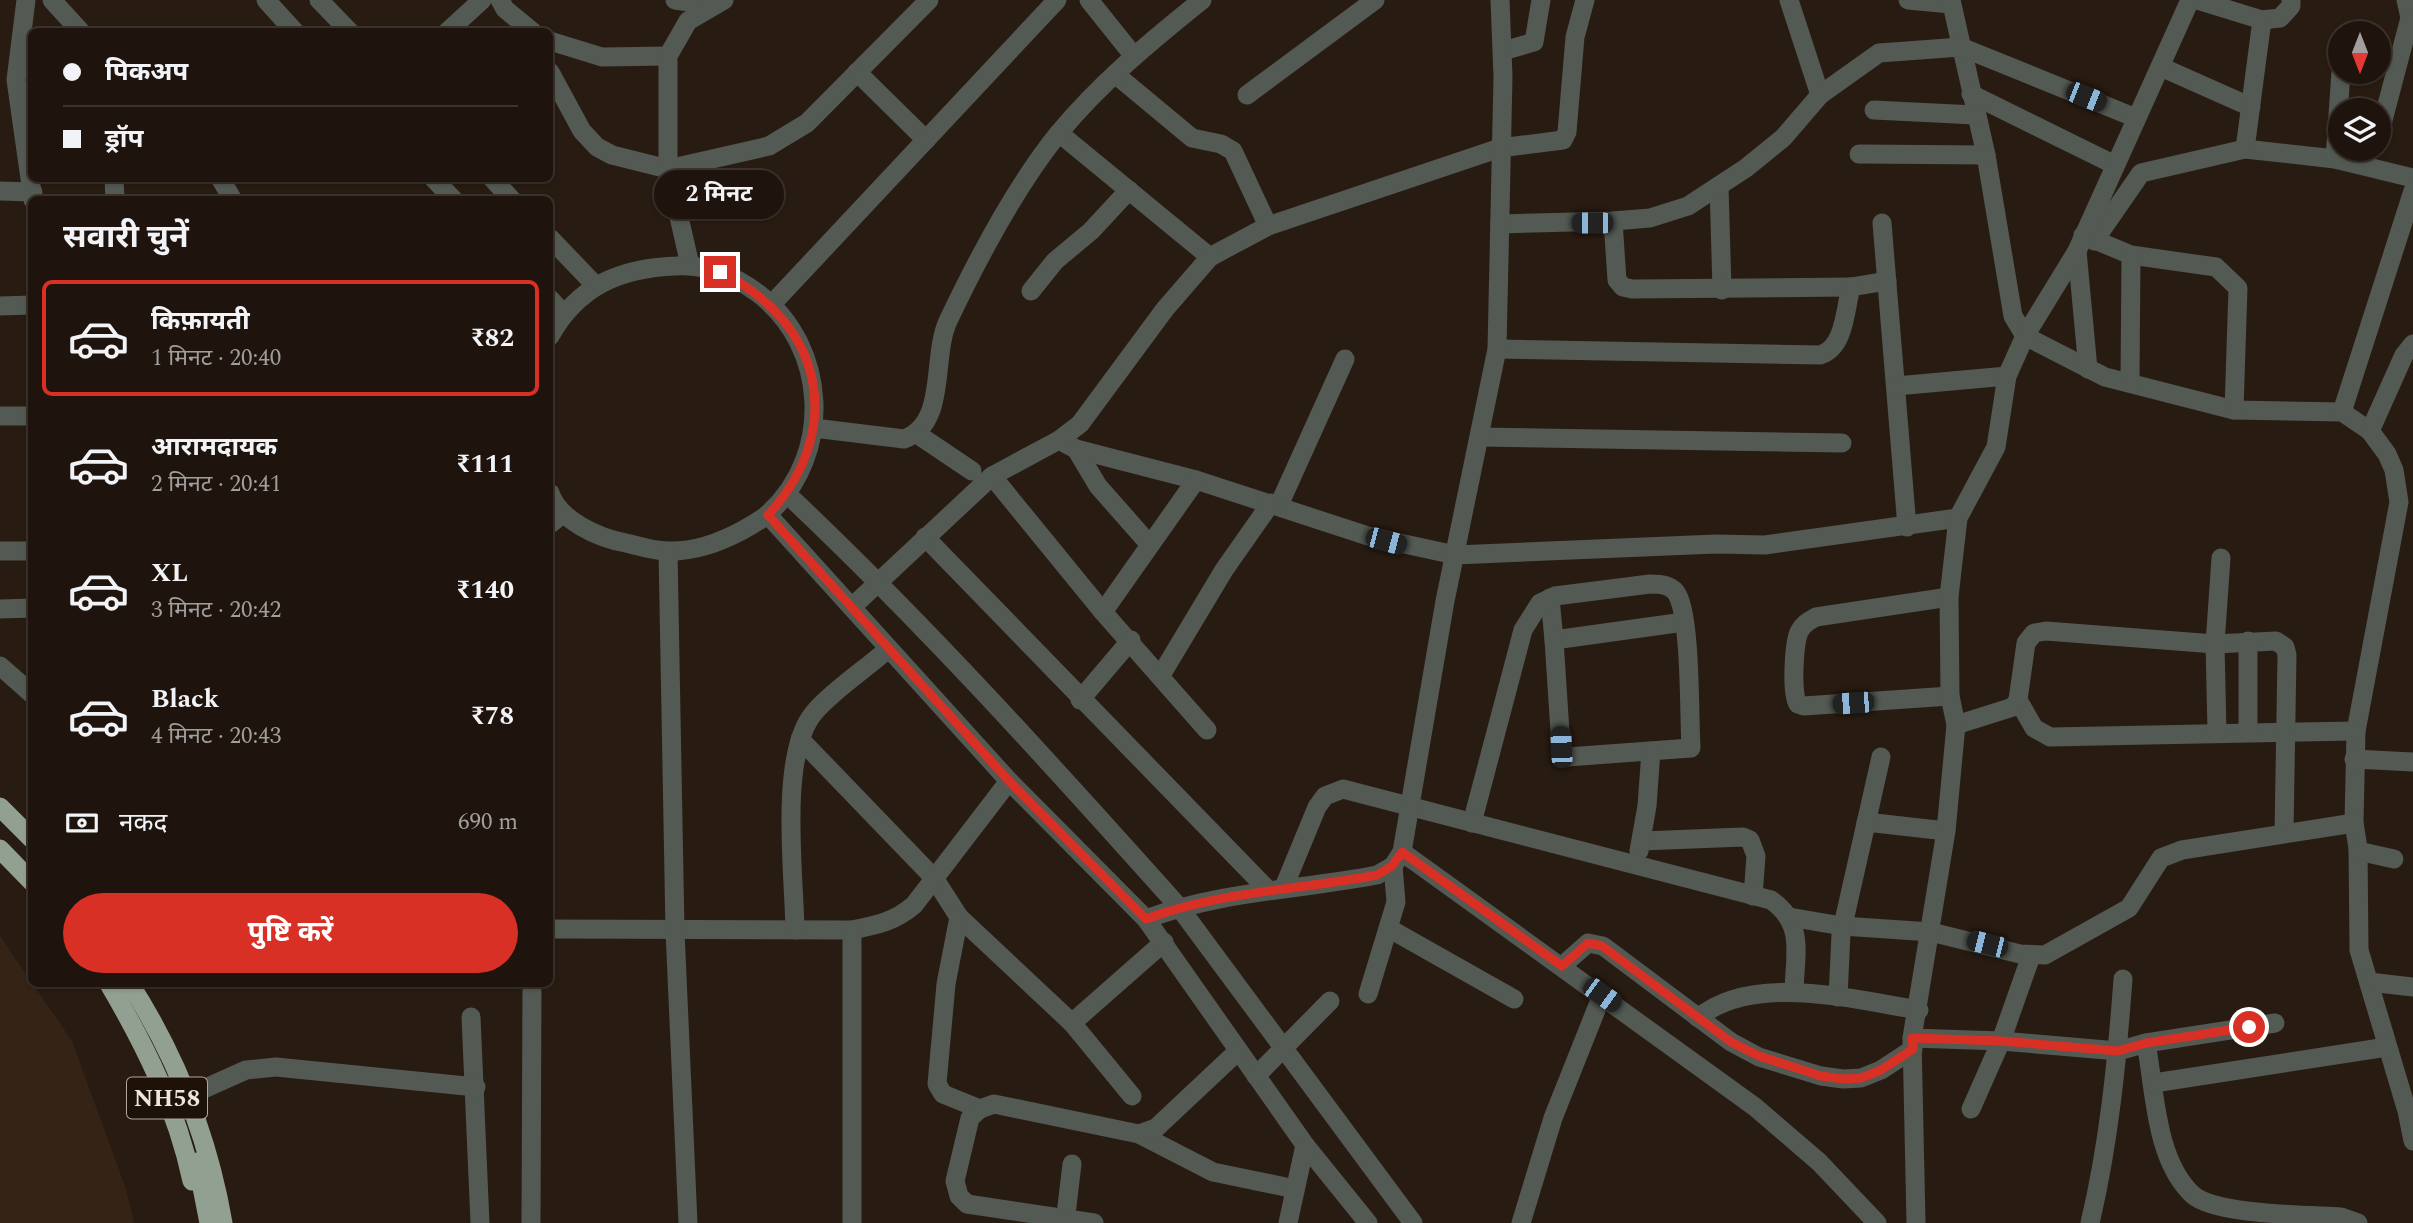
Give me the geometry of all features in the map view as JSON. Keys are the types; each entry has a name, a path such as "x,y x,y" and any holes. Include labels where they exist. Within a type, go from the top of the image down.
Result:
{"highway":[{"path":"0,807 28,835"},
{"path":"16,824 28,858"},
{"path":"0,848 28,864"},
{"name":"NH58","path":"110,987 151,1060 171,1107 188,1164 200,1223"},
{"path":"120,987 162,1059 189,1129 209,1223"},
{"path":"132,987 161,1032 187,1091 204,1140 223,1223"},
{"name":"NH58","path":"149,987 174,1033 199,1091 227,1177 236,1223"}],"street":[{"path":"26,0 8,80 28,173"},
{"path":"52,0 78,28"},
{"path":"266,0 291,28"},
{"path":"319,0 346,28"},
{"path":"451,28 482,0"},
{"path":"500,0 505,9 527,28"},
{"path":"675,0 718,2"},
{"path":"553,78 582,131 597,147 612,155 668,169 769,146 807,124 929,0"},
{"path":"772,304 1057,0"},
{"path":"1089,0 1133,55"},
{"path":"814,428 904,439 917,435 928,421 947,324 1023,181 1059,133 1133,55 1202,0"},
{"path":"1247,94 1375,0"},
{"path":"1368,994 1390,929 1396,902 1397,859 1410,806 1455,555 1497,349 1503,51 1500,0"},
{"path":"1503,51 1534,42 1541,0"},
{"path":"852,607 992,476 1059,440 1080,424 1165,309 1210,257 1268,226 1500,148 1563,140 1567,132 1575,37 1586,0"},
{"path":"1789,0 1820,94"},
{"path":"1908,0 1951,2 1986,155 2014,316 2025,336 2088,369 2130,383 2234,410 2342,412 2370,430 2387,454 2406,505 2356,731 2354,823 2358,851 2359,950 2413,1141"},
{"path":"2088,369 2084,242 2115,165 2190,0"},
{"path":"2197,0 2262,20 2280,18 2291,6 2291,0"},
{"path":"690,265 668,169 668,56 688,21 718,2"},
{"path":"2388,98 2409,12"},
{"path":"2245,149 2262,20"},
{"path":"553,42 602,57 668,56"},
{"path":"1500,224 1650,218 1688,206 1783,138 1820,94 1880,53 1961,47 2136,118"},
{"path":"2161,67 2251,107"},
{"path":"858,72 926,140"},
{"path":"1115,74 1192,138 1221,144 1233,151 1268,226"},
{"path":"1971,94 2115,165"},
{"path":"1874,110 1975,115"},
{"path":"1059,133 1210,257"},
{"path":"1916,1223 1913,1044 1946,831 1956,725 1950,696 1949,597 1958,518 1996,447 2007,376 2025,336 2084,242 2141,173 2245,149 2328,158"},
{"path":"1859,154 1986,155"},
{"path":"2342,161 2413,178"},
{"path":"2371,169 2373,161"},
{"path":"437,182 450,196"},
{"path":"496,182 508,196"},
{"path":"1718,186 1722,290"},
{"path":"1031,291 1055,261 1091,232 1129,190"},
{"path":"0,191 33,196"},
{"path":"2342,412 2413,191"},
{"path":"1613,221 1617,280 1623,287 1722,290 1851,287 1887,281"},
{"path":"1882,223 1907,527"},
{"path":"553,241 595,285"},
{"path":"2084,242 2131,255 2216,267 2238,288 2234,410"},
{"path":"2130,383 2131,255"},
{"path":"553,508 593,532 620,542 668,551 721,542 768,515 787,494 805,463 814,428 814,383 799,340 772,304 747,285 720,272 690,265 641,267 595,285 556,306"},
{"path":"1497,349 1820,355 1831,352 1837,343 1851,287"},
{"path":"0,306 28,305"},
{"path":"2370,430 2403,355 2413,344"},
{"path":"1161,675 1224,570 1275,504 1345,359"},
{"path":"1896,386 2007,376"},
{"path":"0,416 28,416"},
{"path":"917,435 972,471"},
{"path":"1480,438 1842,443"},
{"path":"1059,440 1076,449 1196,480 1368,536 1455,555 1765,545 1958,518"},
{"path":"1076,449 1098,486 1150,545"},
{"path":"992,476 1103,612 1131,639 1207,730"},
{"path":"1103,612 1196,480"},
{"path":"787,494 880,581 1040,751 1179,907 1413,1223"},
{"path":"768,515 852,607 887,650 1009,781 1146,919 1305,1145 1368,1223"},
{"path":"925,537 1080,700 1275,888"},
{"path":"0,551 28,551"},
{"path":"668,551 675,931 688,1223"},
{"path":"2217,732 2215,644 2221,558"},
{"path":"1472,823 1523,629 1540,603 1550,598 1662,584 1673,589 1678,596 1684,622 1691,748 1567,757 1563,753 1550,598"},
{"path":"1949,597 1816,617 1804,625 1798,634 1793,694 1798,704 1804,706 1950,696"},
{"path":"0,609 28,608"},
{"path":"1554,639 1684,622"},
{"path":"2284,833 2286,731 2285,648 2276,641 2215,644 2046,631 2034,633 2026,643 2018,700 2034,728 2050,737 2217,732 2286,731 2356,731"},
{"path":"1080,700 1131,639"},
{"path":"2248,641 2248,732"},
{"path":"795,930 792,780 800,739 811,715 887,650"},
{"path":"0,666 28,690"},
{"path":"1956,725 2003,712 2018,700"},
{"path":"800,739 934,878 959,917 1072,1023 1132,1096"},
{"path":"1634,865 1642,841 1651,751"},
{"path":"1838,997 1842,926 1881,757"},
{"path":"2354,760 2413,762"},
{"path":"553,929 852,930 896,919 914,905 1009,781"},
{"path":"1275,888 1317,807 1332,791 1343,789 1772,900 1786,911 1796,930 1794,991"},
{"path":"1866,822 1946,831"},
{"path":"1789,917 1842,926 1931,932 2031,956 2057,949 2129,908 2161,858 2182,849 2354,823"},
{"path":"1642,841 1743,837 1750,840 1756,856 1753,896"},
{"path":"2358,851 2394,859"},
{"path":"1146,919 1179,907 1275,888 1377,875 1397,859"},
{"path":"1397,859 1562,966 1755,1107 1819,1161 1877,1223"},
{"path":"959,917 946,984 937,1084 943,1094 980,1109"},
{"path":"1390,929 1514,999"},
{"path":"852,930 852,1223"},
{"path":"1072,1023 1164,942"},
{"path":"1562,966 1588,943 1602,946 1731,1042 1759,1056 1832,1078 1861,1078 1881,1070 1913,1044 2001,1041 2118,1051 2146,1043 2275,1023"},
{"path":"1971,1109 2001,1041 2031,956"},
{"path":"2090,1223 2101,1175 2118,1051 2123,979"},
{"path":"2368,982 2413,987"},
{"path":"531,1223 532,987"},
{"path":"1698,1018 1718,1003 1794,991 1919,1010"},
{"path":"1521,1223 1553,1118 1602,995"},
{"path":"1256,1076 1330,1001"},
{"path":"471,1017 480,1223"},
{"path":"2146,1043 2165,1145 2178,1175 2195,1196 2231,1209 2341,1217 2358,1223"},
{"path":"2154,1083 2387,1046"},
{"path":"1139,1134 1156,1128 1238,1051"},
{"path":"199,1091 246,1070 276,1068 476,1087"},
{"path":"1094,1223 967,1204 958,1196 955,1181 970,1118 980,1109 994,1104 1139,1134 1213,1172 1295,1189"},
{"path":"1288,1223 1305,1145"},
{"path":"1066,1220 1073,1164"}],"shaded area":[{"path":"0,936 28,977 28,987 35,987 72,1041 126,1189 134,1223 0,1223"}],"route":[{"path":"720,272 747,285 772,304 799,340 814,383 814,428 805,463 787,494 768,515 852,607 887,650 1009,781 1146,919 1179,907 1267,889 1377,875 1392,866 1402,852 1562,966 1583,946 1595,943 1630,965 1660,991 1731,1042 1759,1056 1821,1076 1861,1078 1881,1070 1913,1049 1912,1038 2001,1041 2118,1051 2146,1043 2249,1027"}]}
